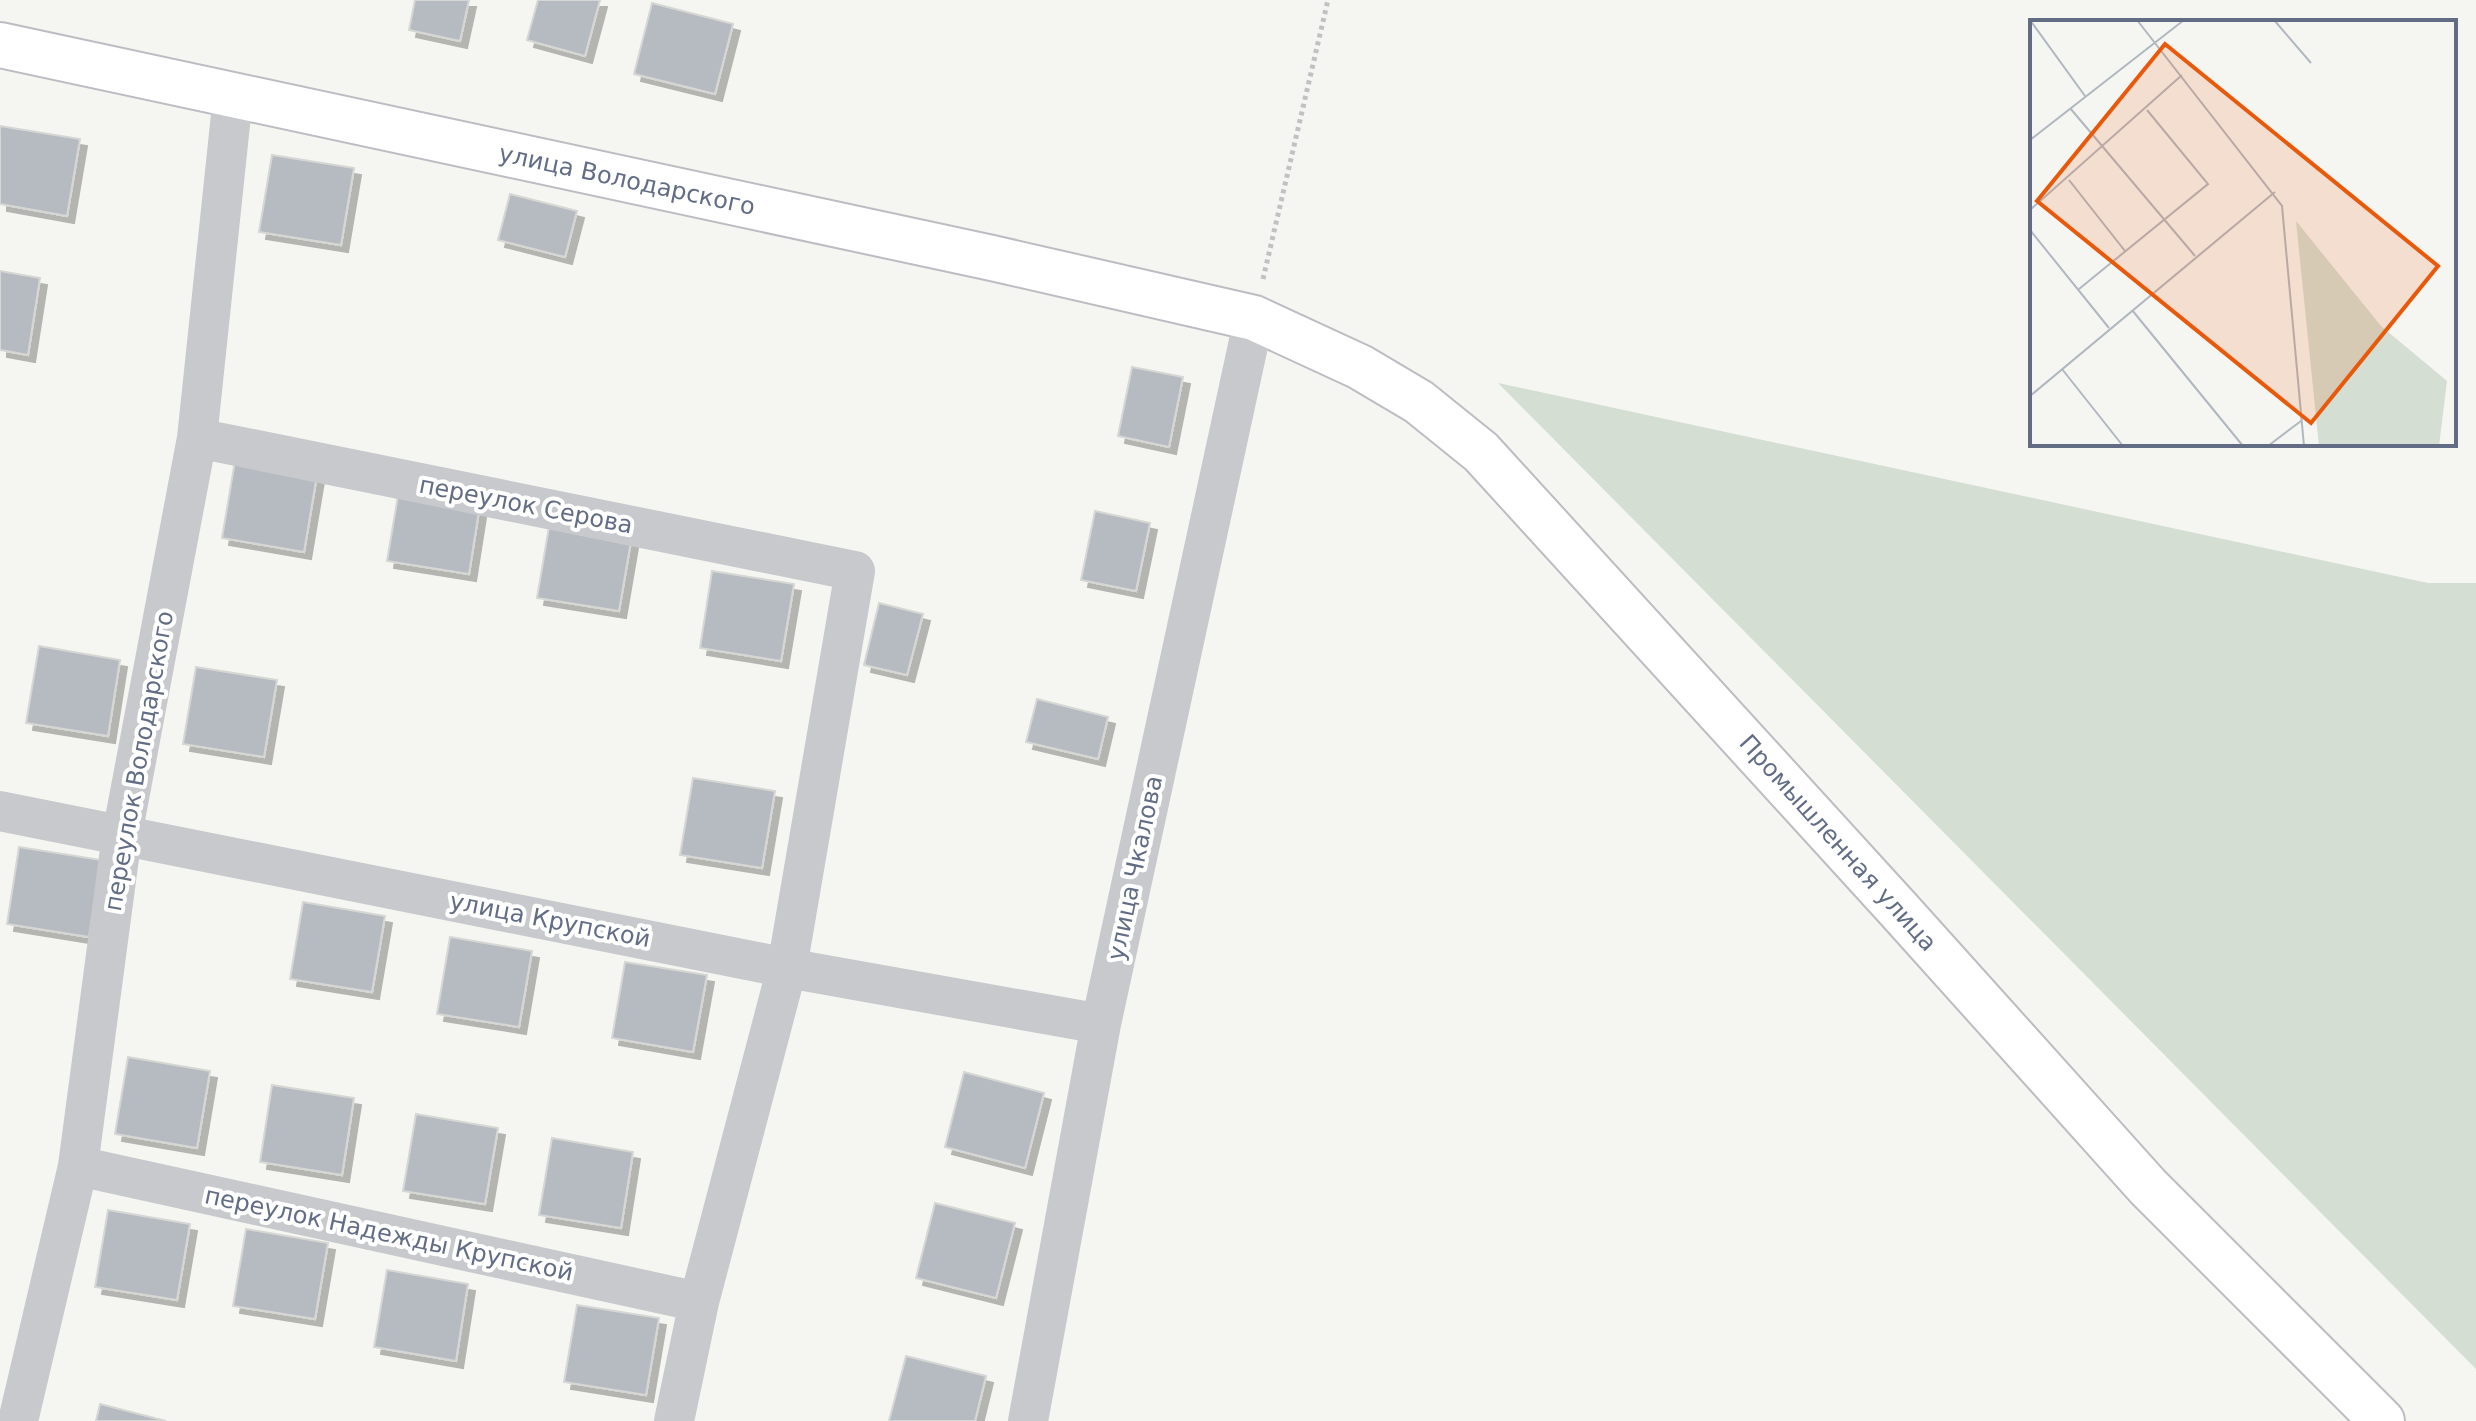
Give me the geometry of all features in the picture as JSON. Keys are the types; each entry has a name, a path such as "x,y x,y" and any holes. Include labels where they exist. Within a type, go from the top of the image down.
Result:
{"main road":[{"name":"улица Володарского","path":"0,45 976,254 1254,318"},
{"name":"Промышленная улица","path":"1254,318 1360,367 1419,402 1481,452 2148,1187 2382,1421"}],"street":[{"name":"переулок Володарского","path":"18,1421 78,1166 122,835 197,438 233,96"},
{"name":"улица Чкалова","path":"1028,1421 1101,1024 1254,318"},
{"name":"переулок Серова","path":"197,438 855,571 787,968"},
{"name":"улица Крупской","path":"0,811 787,968 1101,1024"},
{"path":"674,1421 699,1302 787,968"},
{"name":"переулок Надежды Крупской","path":"78,1166 699,1302"}],"path":[{"path":"1254,318 1328,0"}],"shaded area":[{"path":"1498,383 2428,583 2476,583 2476,1369"}],"building":[{"path":"415,0 469,0 460,41 409,30"},
{"path":"538,0 600,0 585,56 527,40"},
{"path":"652,3 733,24 715,94 634,74"},
{"path":"0,126 80,139 67,216 0,204"},
{"path":"272,155 354,168 341,245 259,232"},
{"path":"510,194 577,211 565,257 498,240"},
{"path":"0,271 40,278 28,355 0,350"},
{"path":"1132,367 1183,377 1169,447 1118,436"},
{"path":"235,461 317,475 304,552 222,538"},
{"path":"400,484 481,498 469,574 387,561"},
{"path":"1095,511 1150,523 1136,591 1081,580"},
{"path":"550,521 632,535 619,611 537,598"},
{"path":"712,571 794,584 781,661 700,648"},
{"path":"879,603 923,614 907,675 864,665"},
{"path":"39,646 120,660 108,736 26,723"},
{"path":"196,667 277,680 264,757 183,744"},
{"path":"1037,699 1108,717 1098,759 1026,742"},
{"path":"693,778 775,791 762,868 680,855"},
{"path":"19,847 101,860 89,937 7,924"},
{"path":"303,902 385,916 372,992 290,979"},
{"path":"450,937 532,951 519,1027 437,1014"},
{"path":"625,962 707,975 693,1052 612,1038"},
{"path":"128,1057 210,1071 197,1148 115,1134"},
{"path":"964,1072 1044,1093 1025,1168 945,1147"},
{"path":"272,1085 354,1098 342,1175 260,1162"},
{"path":"416,1114 498,1128 485,1204 403,1191"},
{"path":"552,1138 633,1152 621,1228 539,1215"},
{"path":"935,1203 1015,1223 996,1298 916,1278"},
{"path":"108,1210 190,1224 177,1300 95,1287"},
{"path":"246,1229 328,1243 315,1319 233,1306"},
{"path":"387,1270 468,1284 456,1361 374,1347"},
{"path":"577,1305 659,1318 646,1395 564,1382"},
{"path":"906,1356 986,1376 975,1421 889,1421"},
{"path":"100,1404 166,1421 96,1421"}]}
